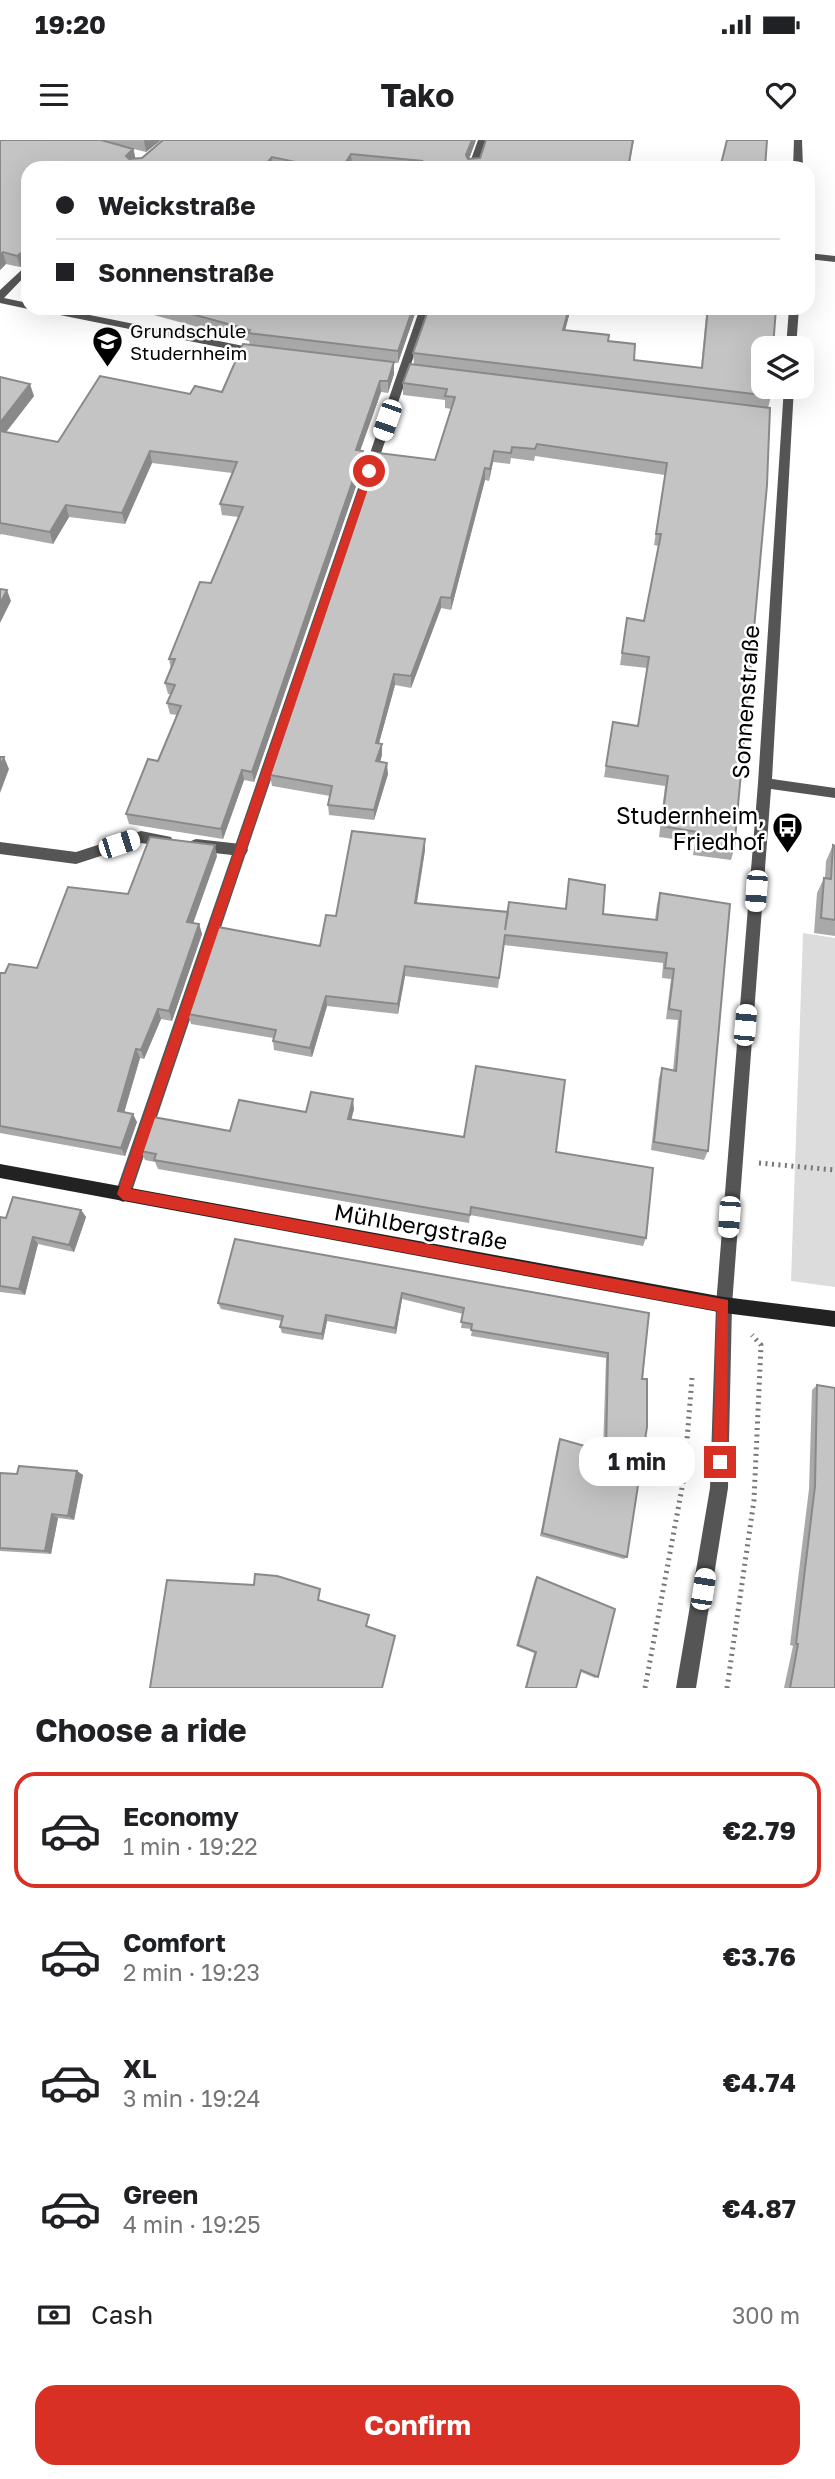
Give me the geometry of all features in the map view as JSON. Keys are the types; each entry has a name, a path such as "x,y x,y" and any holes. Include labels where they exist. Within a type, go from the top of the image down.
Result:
{"street":[{"path":"475,161 482,140"},
{"path":"798,140 798,161"},
{"path":"815,257 835,259"},
{"path":"21,275 0,298 21,304"},
{"path":"73,315 228,348 269,353"},
{"path":"123,1194 423,315"},
{"path":"792,336 793,315"},
{"name":"Sonnenstraße","path":"686,1688 719,1488 724,1305 765,783 780,416 785,399"},
{"path":"765,783 835,793"},
{"path":"0,848 76,858 141,837 241,850"},
{"name":"Mühlbergstraße","path":"0,1171 724,1305 835,1319"}],"path":[{"path":"734,1160 835,1170"},
{"path":"645,1688 684,1477 693,1367"}],"shaded area":[{"path":"803,933 835,938 835,1287 791,1281"}],"building":[{"path":"0,140 101,140 133,149 126,156 129,159 142,158 163,140 472,140 466,155 468,159 480,158 486,140 633,140 629,161 422,161 351,154 346,161 291,161 272,157 268,161 21,161 21,253 17,256 3,252 0,255"},
{"path":"727,140 767,140 766,161 722,161"},
{"path":"195,315 411,315 398,351 248,333 250,330"},
{"path":"427,315 567,315 563,330 609,335 608,341 635,344 634,360 702,368 707,315 775,315 774,336 751,336 751,394 413,353"},
{"path":"243,344 394,362 388,381 380,381 356,450 363,451 252,772 242,770 221,829 126,814 148,759 158,761 181,706 167,703 175,685 165,683 175,659 169,659 200,582 211,583 243,507 220,504 237,462 150,451 122,513 66,505 50,532 0,523 0,431 58,442 100,376 190,394 195,386 222,392"},
{"path":"410,364 770,408 767,485 734,850 697,845 698,832 661,826 668,776 606,766 613,722 638,726 649,657 622,653 627,618 644,621 661,534 656,534 667,463 537,444 535,449 512,447 511,453 494,451 490,469 485,468 451,598 441,597 411,676 394,674 376,743 382,744 376,761 387,763 374,810 328,805 332,786 270,775 379,453 435,460 455,397 445,396 447,389 403,383"},
{"path":"0,377 30,384 0,423"},
{"path":"0,589 7,590 0,604"},
{"path":"352,831 425,839 415,903 508,912 509,902 566,909 569,879 605,885 603,914 657,920 660,893 730,904 708,1151 654,1142 662,1068 676,1071 681,1011 669,1009 674,969 665,968 667,953 505,935 499,978 405,966 398,1004 326,996 310,1048 273,1041 276,1030 188,1014 218,927 320,946 326,915 336,916"},
{"path":"150,837 215,845 187,922 199,924 169,1011 158,1009 141,1050 136,1049 118,1111 133,1114 121,1148 0,1126 0,973 5,973 9,964 37,968 68,887 128,894"},
{"path":"833,845 835,920 821,918 824,878 831,879"},
{"path":"476,1066 565,1080 556,1152 653,1168 646,1238 471,1207 470,1215 417,1206 154,1160 156,1154 141,1151 153,1117 230,1131 239,1100 306,1112 311,1092 353,1099 348,1119 464,1137"},
{"path":"13,1197 81,1210 69,1245 33,1237 19,1289 0,1286 0,1217 6,1218"},
{"path":"235,1239 649,1313 642,1379 647,1379 647,1427 627,1557 542,1533 560,1439 606,1452 608,1353 471,1330 472,1324 461,1322 464,1308 402,1293 395,1328 326,1315 322,1334 280,1327 283,1316 218,1303"},
{"path":"817,1385 835,1388 835,1688 790,1688 798,1644 815,1486"},
{"path":"19,1466 77,1471 68,1516 52,1514 45,1551 0,1548 0,1473 17,1474"},
{"path":"255,1574 277,1576 320,1589 318,1600 369,1615 366,1626 395,1636 382,1688 150,1688 167,1580 254,1585"},
{"path":"537,1577 615,1609 598,1677 581,1670 576,1688 526,1688 536,1652 518,1645"}],"place":[{"name":"Grundschule Studernheim","path":"107,368"},
{"name":"Studernheim, Friedhof","path":"788,855"}],"route":[{"path":"369,471 123,1194 724,1305 720,1462"}]}
